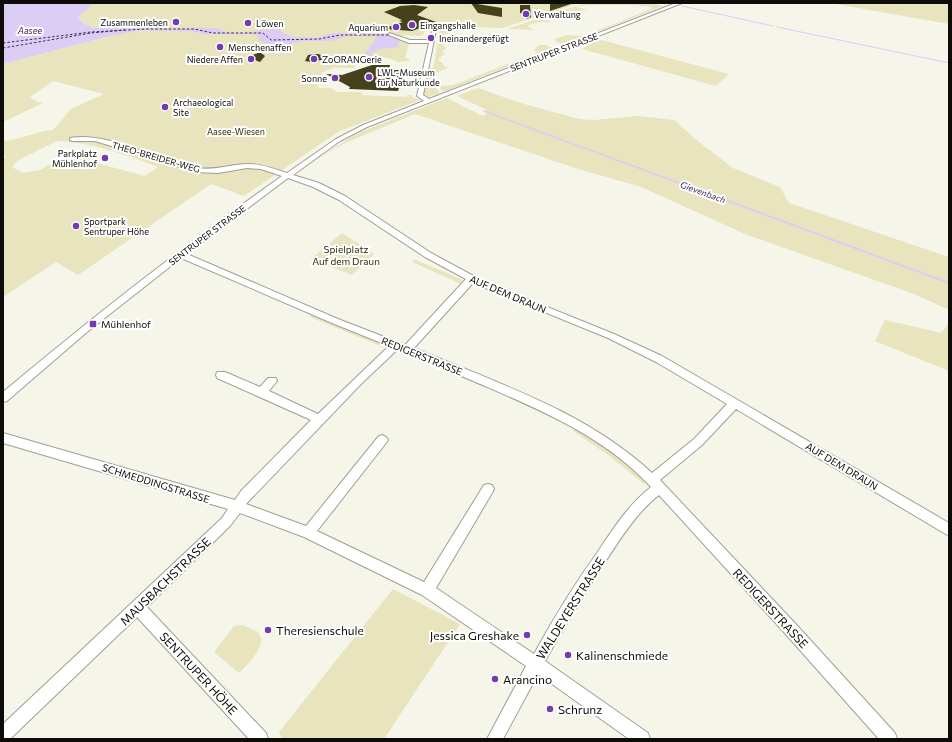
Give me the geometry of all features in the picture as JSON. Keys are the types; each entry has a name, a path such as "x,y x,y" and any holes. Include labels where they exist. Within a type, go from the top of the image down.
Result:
{"street":[{"name":"SENTRUPER STRASSE","path":"3,398 46,361 180,254 287,175 350,132 680,3"},
{"path":"426,25 434,30 420,96 429,101"},
{"path":"391,34 409,42 432,41"},
{"name":"THEO-BREIDER-WEG","path":"72,139 95,139 196,170 218,171 255,166 270,168 287,175"},
{"name":"AUF DEM DRAUN","path":"287,175 316,185 342,198 402,236 428,255 471,279 631,344 949,530"},
{"name":"REDIGERSTRASSE","path":"180,254 335,321 407,349 567,418 602,438 629,459 655,484 788,625 889,739"},
{"path":"407,349 471,279"},
{"name":"MAUSBACHSTRASSE","path":"4,735 226,522 245,495 357,381 396,345"},
{"path":"221,375 320,419"},
{"path":"261,392 272,381"},
{"path":"655,484 712,429 734,404"},
{"name":"SCHMEDDINGSTRASSE","path":"3,438 237,506 308,532 427,590 536,663 642,739"},
{"path":"308,532 382,440"},
{"name":"WALDEYERSTRASSE","path":"495,739 570,604 623,524 655,484"},
{"path":"427,590 488,489"},
{"name":"SENTRUPER HÖHE","path":"138,608 260,739"}],"green space":[{"name":"Aasee-Wiesen","path":"94,3 580,3 502,28 422,26 421,28 425,31 422,36 401,35 404,38 414,39 410,40 405,58 410,59 409,61 398,62 391,59 379,58 361,65 355,65 353,68 334,68 322,72 321,77 316,81 318,83 317,85 319,86 318,88 331,88 338,92 362,92 362,95 406,97 407,95 412,95 412,97 420,100 338,132 244,196 211,184 78,275 56,262 3,297 3,160 6,157 3,153 3,141 53,130 71,109 104,94 53,81 30,97 43,103 3,122 3,64 122,33 140,30 179,30 182,28 93,28 83,23 78,16","holes":["57,141 95,146 135,158 158,167 145,176 67,155 40,170 23,173 12,167 17,161"]},
{"path":"585,3 651,3 663,6 566,44 556,42 555,39 566,35 584,36 653,8 630,5 580,6 577,7 588,10 565,12 563,14 570,16 554,16 546,19 552,22 539,22 528,25 533,30 507,29"},
{"path":"830,3 949,3 949,24"},
{"path":"440,28 447,28 448,29 445,31 446,32 455,33 444,34 446,36 444,38 448,40 445,41 446,43 443,46 447,48 442,52 445,54 440,57 442,58 438,60 444,64 444,66 450,67 435,73 437,75 432,77 431,82 440,93 426,98 423,96 430,68 434,65"},
{"path":"596,40 601,40 729,74 716,86 582,49"},
{"path":"539,45 548,45 547,46 555,48 443,92 436,83 445,86 453,85 534,54 536,53 534,50"},
{"path":"478,88 524,104 579,119 594,120 638,116 674,120 699,142 733,168 780,187 789,203 949,257 949,310 914,294 745,234 641,187 575,168 415,114 345,143 318,159 363,131 447,98 483,116 488,112 485,109 457,96"},
{"name":"Spielplatz Auf dem Draun","path":"342,233 374,254 352,275 311,259"},
{"path":"414,260 461,279 462,282 461,284 412,262"},
{"path":"314,313 386,344 383,347 310,317"},
{"path":"885,320 941,333 949,324 949,371 875,341"},
{"path":"576,427 602,443 643,477 645,485 611,457 573,431"},
{"path":"393,589 460,624 384,739 282,739 279,732"},
{"path":"243,625 259,634 261,644 255,655 239,673 214,652 234,626"}],"water":[{"name":"Aasee","path":"3,3 94,3 78,17 83,23 93,28 216,28 231,33 240,33 281,28 280,31 292,37 317,38 333,33 387,34 400,39 398,47 379,50 371,54 374,57 365,55 364,53 369,50 370,45 374,42 376,36 346,36 332,41 302,41 286,45 267,44 258,40 259,37 255,34 205,34 190,31 140,30 110,36 3,64"}],"building":[{"path":"471,3 502,8 502,17 478,13"},
{"path":"550,3 571,3 571,4 550,11"},
{"path":"414,5 428,7 417,15 436,22 430,24 424,22 423,26 412,31 385,29 403,22 399,21 402,20 384,12 400,6"},
{"path":"520,5 530,5 531,17 527,19 520,13"},
{"path":"258,53 265,56 260,62 247,57"},
{"name":"ZoORANGerie","path":"318,54 331,58 311,62 305,61 308,55"},
{"name":"LWL-Museum für Naturkunde","path":"372,65 390,65 389,70 406,70 402,85 400,85 398,91 349,89 350,87 326,74 342,75"}],"waterway":[{"path":"682,6 773,26"},
{"path":"777,27 949,63"},
{"name":"Gievenbach","path":"484,111 698,190"},
{"name":"Gievenbach","path":"696,189 949,283"}],"ferry route":[{"path":"121,30 194,29 213,33 263,33 271,40 319,39 340,35 391,35"},
{"path":"3,43 91,32 121,30"},
{"path":"3,48 91,33 121,30"},
{"path":"121,30 125,30"}],"place":[{"name":"Verwaltung","path":"526,14"},
{"name":"Zusammenleben","path":"176,22"},
{"name":"Löwen","path":"248,23"},
{"name":"Eingangshalle","path":"412,25"},
{"name":"Aquarium","path":"396,27"},
{"name":"Ineinandergefügt","path":"431,38"},
{"name":"Menschenaffen","path":"220,47"},
{"name":"Niedere Affen","path":"251,59"},
{"name":"ZoORANGerie","path":"314,59"},
{"name":"LWL-Museum für Naturkunde","path":"369,77"},
{"name":"Sonne","path":"335,78"},
{"name":"Archaeological Site","path":"165,107"},
{"name":"Parkplatz Mühlenhof","path":"105,158"},
{"name":"Sportpark Sentruper Höhe","path":"76,226"},
{"name":"Mühlenhof","path":"93,324"},
{"name":"Theresienschule","path":"268,630"},
{"name":"Jessica Greshake","path":"527,635"},
{"name":"Kalinenschmiede","path":"568,655"},
{"name":"Arancino","path":"495,679"},
{"name":"Schrunz","path":"550,709"}]}
